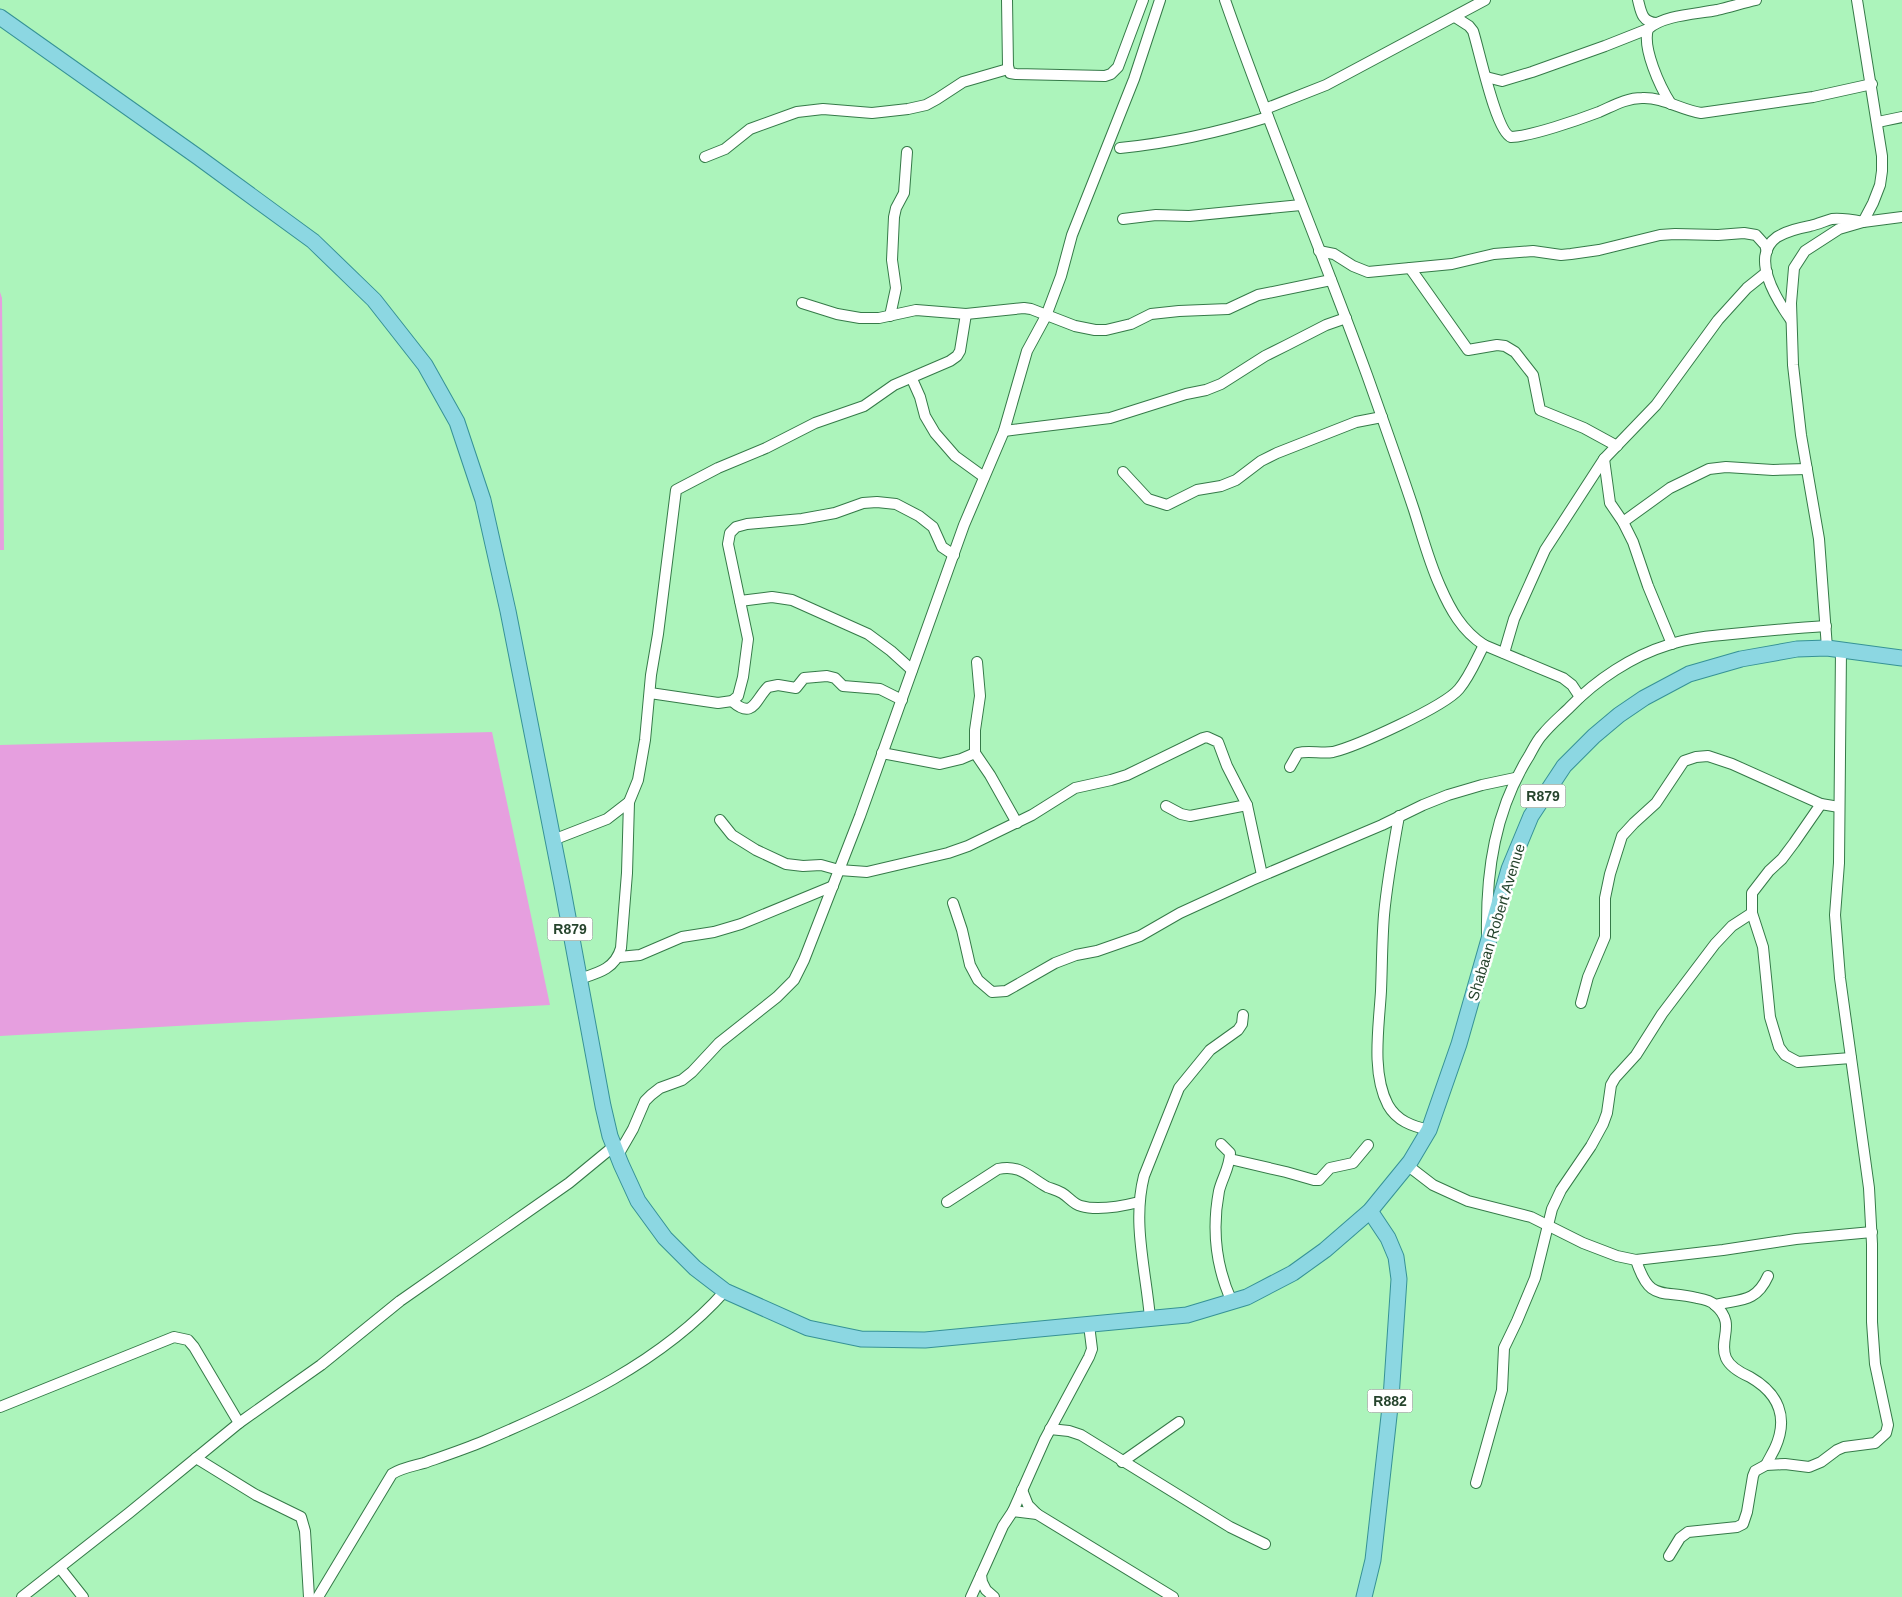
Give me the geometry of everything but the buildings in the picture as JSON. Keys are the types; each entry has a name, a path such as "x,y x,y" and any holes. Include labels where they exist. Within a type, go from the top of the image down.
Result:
{"main road":[{"name":"R879","path":"0,17 198,156 314,242 374,300 425,364 457,422 483,500 508,611 603,1106 616,1150 638,1201 665,1238 695,1268 725,1291 808,1328 861,1339 925,1340 1187,1315 1247,1297 1311,1262 1355,1226 1403,1171"},
{"name":"Shabaan Robert Avenue","path":"1403,1171 1429,1130 1459,1044 1509,870 1531,816 1564,766 1619,715 1644,698 1689,674 1741,659 1797,649 1834,649 1902,658"},
{"name":"R882","path":"1364,1597 1373,1560 1390,1407 1399,1279 1396,1257 1388,1238 1370,1211"}],"street":[{"path":"1007,0 1008,70"},
{"path":"1008,70 1010,73 1016,74 1098,76 1111,74 1118,67 1125,51 1143,0"},
{"path":"22,1597 239,1423 322,1365 400,1301 616,1150 633,1129 642,1107 651,1094 660,1088 682,1080 714,1048 777,997 794,980 804,960 839,870 964,525 1004,431 1027,351 1046,316 1061,276 1072,236 1134,78 1160,0"},
{"path":"1225,0 1318,251 1346,318 1439,584 1464,628 1484,646 1563,678 1572,685 1580,697"},
{"path":"1638,0 1644,18 1652,26"},
{"path":"1486,77 1502,81 1605,46 1652,26 1688,14 1716,10 1756,0"},
{"path":"1857,0 1878,122 1882,171 1873,202 1863,222"},
{"path":"1120,148 1153,145 1225,130 1267,113 1326,85 1455,17 1480,1"},
{"path":"1455,17 1470,26 1473,31 1497,115 1505,133 1511,137 1598,112 1632,99 1658,100 1687,111 1706,112 1813,97 1872,84"},
{"path":"1652,26 1646,41 1660,84 1671,104"},
{"path":"705,157 725,149 750,130 797,112 823,109 872,113 908,109 926,105 963,82 1008,70"},
{"path":"1878,122 1902,117"},
{"path":"890,316 896,288 892,260 894,217 905,189 907,152"},
{"path":"1123,219 1156,215 1189,216 1301,205"},
{"path":"1669,1556 1680,1538 1688,1532 1733,1528 1743,1524 1747,1512 1752,1476 1755,1471 1766,1465 1816,1465 1837,1450 1875,1444 1886,1434 1887,1418 1875,1364 1872,1329 1872,1232 1867,1166 1840,978 1835,914 1839,863 1839,807 1834,649 1826,626 1818,539 1796,396 1792,284 1794,268 1798,259 1805,251 1832,233 1863,222 1902,218"},
{"path":"1792,321 1776,295 1767,272 1765,260 1767,251 1777,238 1783,235 1832,220 1843,219 1863,222"},
{"path":"1318,251 1334,254 1363,271 1452,264 1494,254 1533,252 1570,254 1599,250 1645,238 1675,234 1718,236 1744,234 1756,236 1783,235"},
{"path":"1756,236 1767,251"},
{"path":"1410,268 1468,350 1497,345 1511,348 1533,375 1540,410 1592,432 1617,446"},
{"path":"1504,653 1517,611 1545,550 1604,459 1656,404 1718,320 1748,288 1767,272"},
{"path":"802,303 838,314 860,318 879,318 916,310 966,314 1024,308 1038,311 1046,316 1076,326 1106,330 1131,324 1152,314 1228,309 1258,295 1331,280"},
{"path":"579,979 606,970 613,965 619,957 622,948 629,802 638,780 643,754 676,490 815,423 864,406 894,385 912,379 957,356 960,351 966,314"},
{"path":"1004,431 1110,418 1186,394 1206,390 1220,384 1287,345 1326,325 1346,318"},
{"path":"912,379 920,397 925,416 935,433 955,456 984,477"},
{"path":"1123,472 1148,499 1167,505 1188,493 1221,486 1236,480 1261,461 1285,450 1356,422 1382,417"},
{"path":"1604,459 1610,503 1623,522 1633,542 1643,574 1672,644"},
{"path":"1623,522 1670,488 1709,469 1726,467 1773,470 1807,469"},
{"path":"650,693 718,702 732,701 738,696 748,648 748,632 728,544 730,533 736,527 835,513 863,503 896,504 919,516 934,527 942,547 954,555"},
{"path":"740,602 772,597 792,600 868,634 912,670"},
{"path":"1487,942 1486,904 1494,836 1515,778 1542,735 1580,697 1596,683 1617,669 1672,644 1695,638 1826,626"},
{"path":"1290,766 1298,753 1323,754 1349,747 1432,708 1458,690 1469,675 1484,646"},
{"path":"977,662 980,696 975,730 975,753 990,775 1017,823"},
{"path":"732,701 741,708 748,709 758,702 768,687 778,685 796,688 804,678 827,676 835,678 844,686 880,689 902,700"},
{"path":"720,820 732,835 775,860 793,866 821,865 839,870 867,872 948,853 1017,823 1075,788 1111,780 1127,774 1207,737 1218,742 1231,775 1247,805 1262,875"},
{"path":"882,753 940,764 956,761 975,753"},
{"path":"1581,1003 1588,977 1604,937 1605,898 1610,874 1622,836 1634,822 1656,803 1684,761 1708,756 1732,764 1821,804 1839,807"},
{"path":"953,903 962,930 970,965 978,980 992,992 998,993 1006,991 1055,963 1076,955 1098,951 1140,936 1180,913 1262,875 1448,795 1515,778"},
{"path":"553,840 603,821 629,802"},
{"path":"1821,804 1790,849 1769,871 1752,893 1752,913 1762,947 1770,1017 1778,1047 1798,1062 1851,1058"},
{"path":"1166,806 1181,814 1190,816 1247,805"},
{"path":"1399,816 1384,916 1377,1049 1381,1083 1388,1104 1396,1116 1410,1125 1429,1130"},
{"path":"619,957 640,955 682,938 714,932 741,924 833,886"},
{"path":"1476,1483 1502,1390 1504,1348 1535,1278 1552,1209 1561,1190 1591,1146 1603,1124 1607,1113 1611,1085 1636,1055 1662,1014 1715,944 1732,926 1752,913"},
{"path":"1150,1318 1138,1220 1144,1176 1179,1088 1210,1050 1238,1030 1242,1024 1243,1015"},
{"path":"1222,1144 1228,1151 1230,1159 1220,1189 1215,1229 1218,1256 1225,1287 1232,1302"},
{"path":"1230,1159 1319,1180 1330,1168 1353,1163 1368,1145"},
{"path":"947,1202 998,1169 1006,1167 1015,1168 1049,1188 1063,1193 1080,1206 1102,1207 1139,1202"},
{"path":"1403,1171 1468,1202 1531,1217 1549,1224 1558,1232 1577,1241 1617,1256 1636,1260 1796,1239 1872,1232"},
{"path":"1636,1260 1640,1274 1649,1287 1663,1294 1700,1299 1715,1305 1725,1319 1727,1328 1724,1352 1727,1360 1734,1368 1766,1388 1774,1397 1779,1410 1780,1428 1778,1439 1766,1465"},
{"path":"1715,1305 1751,1297 1762,1288 1768,1276"},
{"path":"318,1597 392,1474 398,1470 427,1462 484,1441 568,1404 603,1386 688,1328 725,1291"},
{"path":"971,1597 996,1540 1013,1511 1050,1429 1089,1357 1092,1348 1089,1325"},
{"path":"0,1407 174,1337 188,1340 194,1347 239,1423"},
{"path":"1122,1462 1180,1422"},
{"path":"1050,1429 1069,1431 1081,1435 1230,1527 1265,1544"},
{"path":"196,1458 256,1495 300,1517 305,1531 309,1597"},
{"path":"1022,1490 1028,1504 1037,1514 1173,1597"},
{"path":"1013,1511 1037,1514"},
{"path":"60,1568 83,1597"},
{"path":"982,1575 986,1590 994,1597"}],"shaded area":[{"path":"0,292 2,298 4,550 0,550"},
{"path":"492,732 550,1005 0,1036 0,745"}]}
